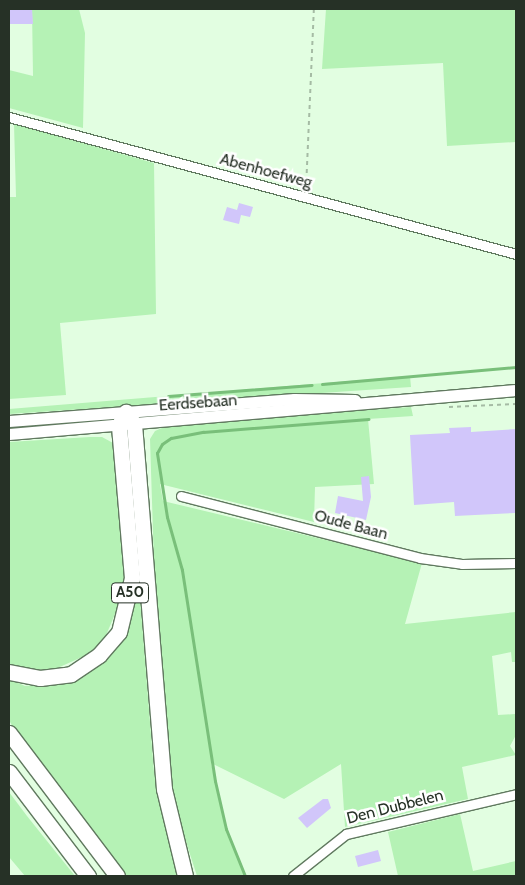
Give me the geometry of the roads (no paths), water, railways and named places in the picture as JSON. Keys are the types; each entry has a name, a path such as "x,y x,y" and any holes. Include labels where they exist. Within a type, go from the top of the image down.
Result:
{"highway":[{"name":"A50","path":"9,672 40,678 70,674 99,655 119,632 132,578 127,421"},
{"name":"A50","path":"127,421 164,789 185,876"},
{"path":"9,732 118,876"},
{"path":"9,772 88,876"}],"main road":[{"name":"Eerdsebaan","path":"9,434 294,399 389,401 516,390"},
{"name":"Eerdsebaan","path":"9,421 127,421"}],"street":[{"name":"Abenhoefweg","path":"9,117 516,254"},
{"name":"Oude Baan","path":"181,496 420,558 470,565 516,563"},
{"name":"Den Dubbelen","path":"293,876 346,834 516,794"}],"waterway":[{"path":"322,384 516,367"},
{"path":"168,396 312,385"},
{"path":"245,876 226,829 215,781 182,570 167,517 157,453 162,444 171,438 203,432 368,419"}]}
